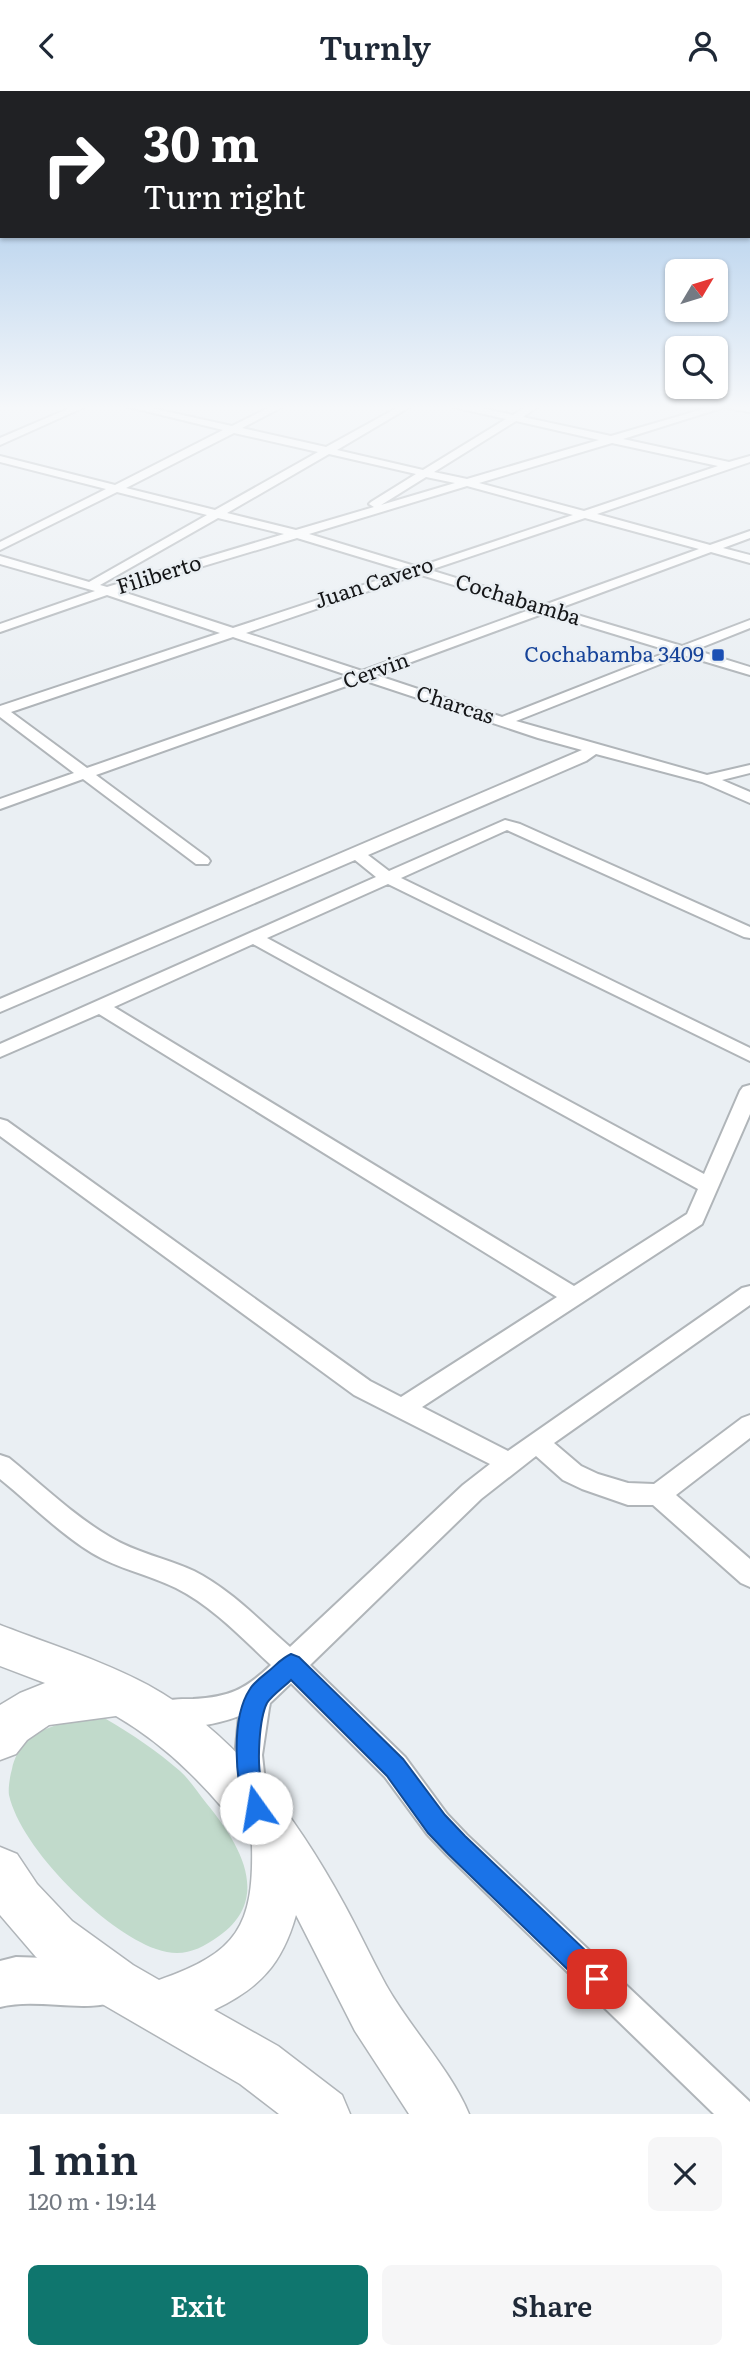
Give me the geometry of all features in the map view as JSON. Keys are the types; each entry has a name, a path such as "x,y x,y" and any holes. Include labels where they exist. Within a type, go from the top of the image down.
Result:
{"main road":[{"path":"0,1645 136,1704 212,1760 266,1822 323,1914 372,2012 442,2114"},
{"path":"0,1738 19,1717 55,1701 136,1704"},
{"path":"0,1985 16,1980 136,1995 188,1997 230,1973 257,1948 274,1913 278,1869 266,1822"},
{"path":"0,1871 20,1901 54,1939 136,1995 259,2065 323,2114"}],"street":[{"path":"0,547 94,499"},
{"name":"Cochabamba","path":"159,499 297,534 750,670"},
{"path":"90,586 241,499"},
{"path":"371,512 381,499"},
{"name":"Filiberto","path":"0,628 107,591 413,499"},
{"path":"529,499 750,559"},
{"name":"Juan Cavero","path":"0,711 231,631 628,499"},
{"name":"Cervin","path":"0,804 750,534"},
{"name":"Charcas","path":"0,560 107,591 593,749 707,779 750,798"},
{"path":"504,721 750,624"},
{"path":"0,711 202,861"},
{"path":"0,1006 581,758 593,749"},
{"path":"707,779 750,768"},
{"path":"0,1051 505,825 515,827 750,933"},
{"path":"355,853 387,877 750,1055"},
{"path":"255,938 709,1186"},
{"path":"99,1006 576,1298"},
{"path":"402,1408 695,1219 750,1091"},
{"path":"0,1126 362,1388 510,1463"},
{"path":"136,1704 218,1711 258,1696 472,1492 537,1442 750,1294"},
{"path":"658,1495 750,1425"},
{"path":"537,1442 572,1473 591,1482 628,1494 658,1495 750,1575"},
{"path":"0,1465 97,1543 119,1556 160,1568 188,1581 220,1602 291,1665 395,1767 437,1824 457,1845 738,2114"},
{"path":"258,1696 252,1718 248,1776 266,1822"}],"green space":[{"path":"106,1719 144,1743 184,1775 219,1819 239,1853 247,1888 244,1905 235,1921 204,1946 181,1953 165,1952 113,1925 90,1907 47,1863 17,1816 9,1795 9,1782 17,1754 26,1743 48,1728 77,1721"}],"place":[{"name":"Cochabamba 3409","path":"718,655"}],"route":[{"path":"256,1808 248,1776 248,1740 252,1718 258,1696 291,1665 395,1767 437,1824 457,1845 597,1979"}]}
